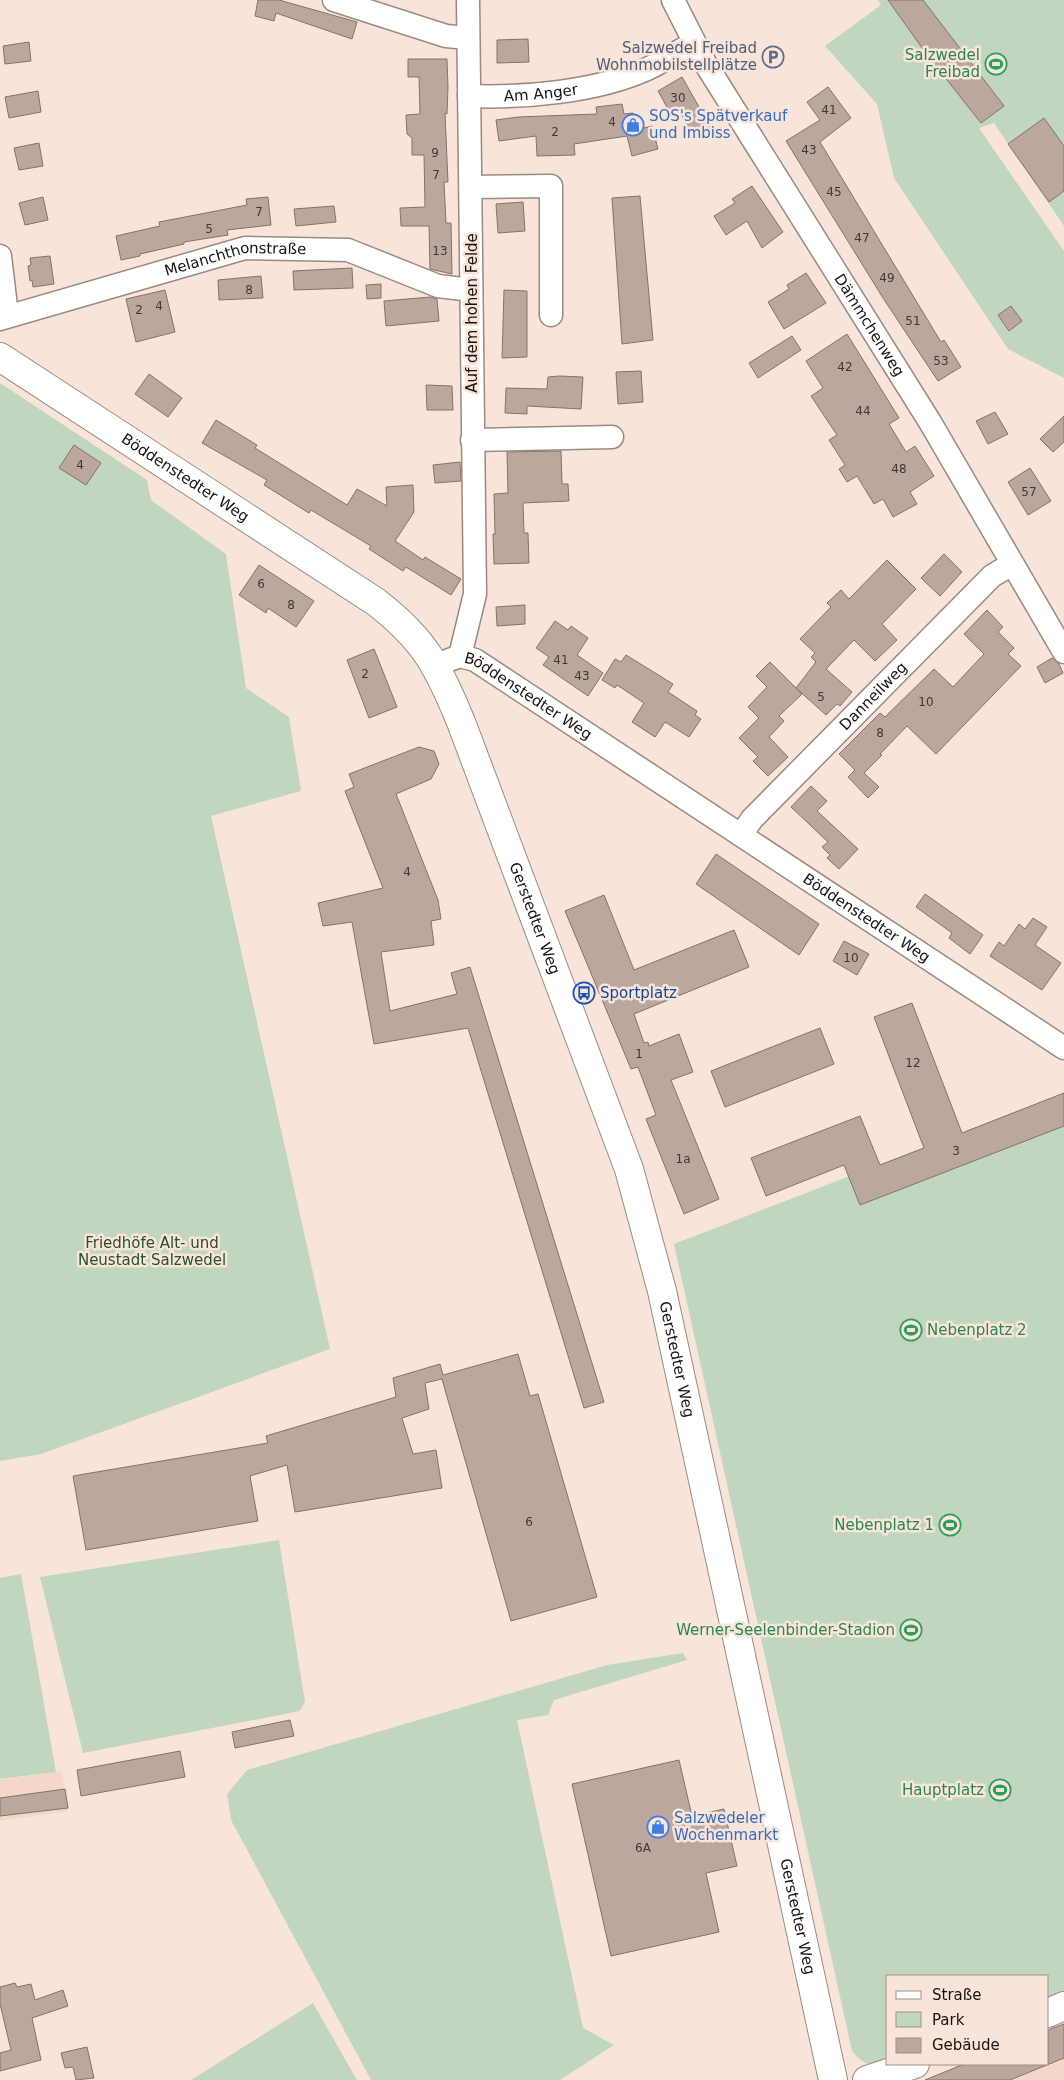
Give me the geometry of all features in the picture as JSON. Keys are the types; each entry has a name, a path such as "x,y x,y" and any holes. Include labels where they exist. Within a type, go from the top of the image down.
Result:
{"street":[{"path":"334,0 446,36 468,38"},
{"name":"Auf dem hohen Felde","path":"448,660 475,594 468,0"},
{"name":"Dämmchenweg","path":"673,0 694,43 726,97 930,422 1064,652"},
{"name":"Am Anger","path":"469,96 529,96 594,84 647,69 694,43"},
{"path":"471,187 551,186 551,315"},
{"name":"Melanchthonstraße","path":"3,317 219,254 258,247 348,250 438,286 471,290"},
{"path":"0,256 3,317"},
{"name":"Böddenstedter Weg","path":"0,357 376,602 410,631 424,647 448,660 474,660 495,673 1064,1048"},
{"path":"472,440 612,437"},
{"name":"Danneilweg","path":"741,835 759,812 992,576 1012,564"},
{"name":"Gerstedter Weg","path":"448,660 465,731 629,1169 662,1291 833,2080"},
{"path":"1049,2013 1064,2006"},
{"path":"867,2080 912,2065"}],"shaded area":[{"path":"62,1771 68,1811 0,1821 0,1780"},
{"path":"1064,2027 1064,2080 933,2080 970,2065 1049,2065 1049,2033"}],"green space":[{"path":"878,0 1064,0 1064,226 994,123 979,128 1064,251 1064,378 1008,349 894,178 877,104 825,46 881,5"},
{"name":"Friedhöfe Alt- und Neustadt Salzwedel","path":"0,383 147,480 151,500 226,554 246,688 289,717 301,791 211,816 330,1349 41,1454 0,1461"},
{"name":"Werner-Seelenbinder-Stadion","path":"1064,1093 1064,1991 1049,1997 1049,1975 886,1975 886,2063 882,2064 868,2064 852,2051 674,1244"},
{"path":"279,1540 305,1702 300,1711 83,1753 40,1577"},
{"path":"21,1574 56,1772 0,1779 0,1578"},
{"path":"683,1653 687,1660 554,1700 548,1715 517,1720 583,2028 614,2045 560,2080 371,2080 231,1820 227,1794 247,1770 607,1665"},
{"path":"313,2003 357,2080 191,2080"}],"building":[{"path":"258,0 279,0 357,22 352,39 276,13 274,21 255,16"},
{"path":"888,0 923,0 1004,106 981,123 925,52"},
{"path":"528,39 529,62 497,63 497,40"},
{"path":"29,42 31,61 5,64 3,46"},
{"path":"408,59 447,59 447,114 445,113 448,182 444,182 446,223 451,223 452,274 430,269 429,226 401,226 400,208 425,207 424,155 412,155 412,138 407,134 406,115 420,114 419,77 408,77"},
{"path":"682,77 711,128 694,137 681,114 673,118 658,91"},
{"path":"828,87 851,118 820,142 941,342 944,340 961,367 938,381 883,298 786,141 820,120 807,102"},
{"path":"38,91 41,112 9,118 5,97"},
{"path":"622,104 624,114 633,113 635,130 652,126 658,149 632,156 627,136 574,144 575,155 537,156 536,136 499,141 496,120 518,117 597,114 596,107"},
{"path":"1044,118 1064,146 1064,191 1049,202 1008,144"},
{"path":"39,143 43,166 19,170 14,148"},
{"path":"752,186 783,232 762,248 747,221 726,235 714,216 735,203 732,199"},
{"path":"640,196 653,340 622,344 612,198"},
{"path":"43,197 48,220 25,225 19,203"},
{"path":"268,197 271,225 227,230 228,235 184,242 184,244 121,260 116,236 160,226 159,222 247,205 246,199"},
{"path":"523,202 525,231 498,233 496,204"},
{"path":"334,206 336,222 296,226 294,209"},
{"path":"50,256 54,284 33,287 32,280 30,281 28,266 31,265 30,258"},
{"path":"352,268 353,288 294,290 293,271"},
{"path":"806,273 826,303 784,329 768,302 789,289 787,285"},
{"path":"261,276 263,298 219,300 218,280"},
{"path":"381,284 381,298 367,299 366,285"},
{"path":"165,290 175,332 136,342 126,299"},
{"path":"504,290 527,291 527,357 502,358"},
{"path":"430,297 437,299 439,321 386,326 384,301"},
{"path":"1011,306 1022,321 1009,331 998,315"},
{"path":"847,334 899,418 889,424 906,452 915,446 934,476 910,492 917,504 893,517 883,499 874,504 857,476 847,482 839,469 845,465 829,440 837,435 811,396 823,388 806,361"},
{"path":"792,336 801,350 758,378 749,363"},
{"path":"641,371 643,402 618,404 616,372"},
{"path":"149,374 182,398 168,417 135,394"},
{"path":"548,377 583,377 581,409 527,406 527,414 505,413 506,388 547,389"},
{"path":"426,385 452,386 453,410 427,410"},
{"path":"995,412 1008,434 988,444 976,421"},
{"path":"1064,416 1064,442 1053,452 1040,439"},
{"path":"216,420 257,445 255,448 347,505 357,489 387,506 386,487 413,485 414,512 395,541 423,560 425,557 461,579 451,595 406,567 403,571 369,549 371,546 311,510 309,513 264,485 267,480 202,443"},
{"path":"74,445 101,463 86,485 59,468"},
{"path":"561,451 562,484 568,484 569,501 523,503 524,533 528,533 529,563 494,564 494,494 508,493 507,452"},
{"path":"460,462 461,481 435,483 433,465"},
{"path":"1030,468 1051,501 1028,515 1008,482"},
{"path":"944,554 962,572 940,596 921,578"},
{"path":"887,560 916,589 882,624 897,640 875,661 854,640 826,669 852,692 840,706 837,704 826,715 796,688 816,662 811,657 815,653 800,639 831,607 827,603 841,590 849,599"},
{"path":"259,565 314,601 296,627 268,608 266,613 239,595"},
{"path":"525,605 525,624 497,626 496,607"},
{"path":"987,610 1003,627 998,632 1014,648 1008,654 1021,666 936,754 907,726 864,773 879,787 868,798 848,777 855,770 839,754 880,713 885,717 934,669 953,687 984,654 964,634"},
{"path":"555,621 568,630 571,626 588,638 577,655 603,673 588,696 543,665 549,657 536,648"},
{"path":"374,649 397,707 369,718 347,660"},
{"path":"626,655 673,684 668,692 697,711 695,715 701,719 689,737 665,722 655,737 632,722 644,703 617,685 615,688 602,680 615,659 621,662"},
{"path":"1052,658 1059,664 1063,673 1045,683 1037,667"},
{"path":"770,662 802,694 779,716 784,721 769,737 788,757 768,776 753,761 758,757 739,738 759,718 748,707 767,687 756,676"},
{"path":"419,747 434,751 439,764 431,779 396,794 438,900 441,919 431,921 434,945 381,952 390,1011 457,994 451,973 470,967 604,1402 584,1408 468,1028 374,1044 352,922 323,926 318,903 383,888 345,791 354,787 349,774"},
{"path":"811,786 827,801 817,811 858,849 839,869 827,858 830,855 822,847 828,842 791,807"},
{"path":"716,854 819,924 799,955 696,884"},
{"path":"925,894 983,935 970,954 949,938 952,933 916,907"},
{"path":"604,895 634,970 734,930 749,967 634,1014 644,1043 648,1042 649,1046 679,1034 693,1072 671,1080 719,1199 684,1214 646,1119 656,1115 638,1067 631,1069 565,911"},
{"path":"1033,918 1047,927 1035,945 1061,963 1042,990 990,956 999,942 1004,946 1019,924 1025,929"},
{"path":"844,941 869,954 857,975 833,961"},
{"path":"912,1003 962,1133 1064,1093 1064,1126 860,1205 844,1165 766,1196 751,1158 860,1116 880,1165 924,1148 874,1017"},
{"path":"820,1028 834,1064 725,1107 711,1071"},
{"path":"518,1354 530,1396 538,1394 597,1597 511,1621 442,1379 425,1383 429,1409 402,1418 413,1454 436,1450 442,1488 295,1512 287,1465 250,1476 258,1521 86,1550 73,1476 268,1443 266,1436 396,1397 393,1378 440,1364 443,1375"},
{"path":"290,1720 294,1736 235,1748 232,1732"},
{"path":"180,1751 185,1777 81,1796 77,1770"},
{"path":"679,1760 692,1816 724,1809 737,1866 706,1873 719,1932 611,1956 572,1784"},
{"path":"65,1789 68,1808 0,1816 0,1798"},
{"path":"15,1983 17,1987 31,1984 35,2000 63,1990 68,2006 32,2018 41,2060 0,2071 0,2053 11,2050 0,2004 0,1987"},
{"path":"1064,2024 1064,2058 1049,2064 1049,2030"},
{"path":"87,2047 94,2078 76,2080 73,2067 65,2068 61,2053"},
{"path":"962,2065 1047,2065 1010,2080 925,2080"}],"place":[{"name":"Salzwedel Freibad Wohnmobilstellplätze","path":"773,57"},
{"name":"Salzwedel Freibad","path":"996,64"},
{"name":"SOS's Spätverkauf und Imbiss","path":"633,125"},
{"name":"Sportplatz","path":"584,993"},
{"name":"Nebenplatz 2","path":"911,1330"},
{"name":"Nebenplatz 1","path":"950,1525"},
{"name":"Werner-Seelenbinder-Stadion","path":"911,1630"},
{"name":"Hauptplatz","path":"1000,1790"},
{"name":"Salzwedeler Wochenmarkt","path":"658,1827"}]}
